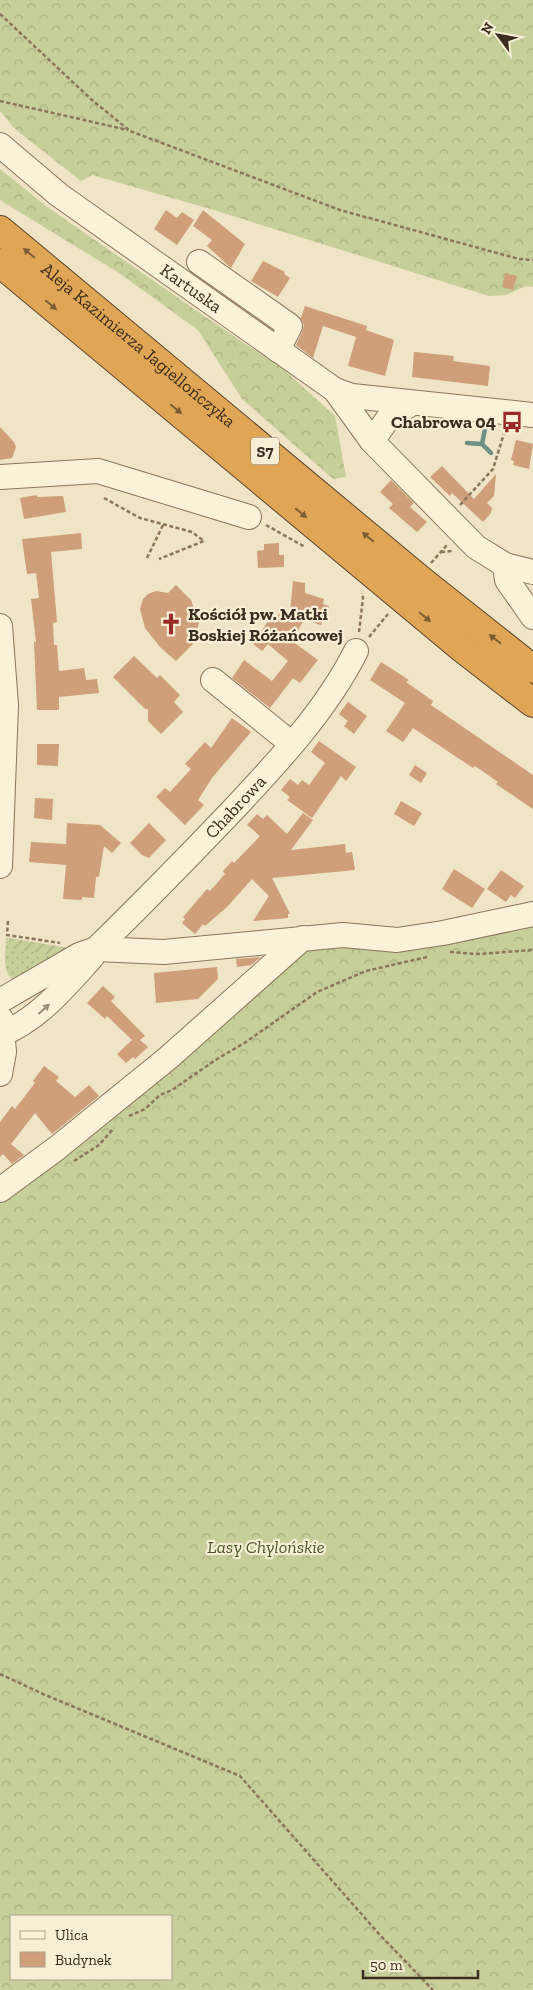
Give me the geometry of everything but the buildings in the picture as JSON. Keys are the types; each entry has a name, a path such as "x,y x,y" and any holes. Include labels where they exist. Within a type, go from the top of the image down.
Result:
{"highway":[{"name":"Aleja Kazimierza Jagiellończyka","path":"0,230 415,576 533,670"},
{"name":"Aleja Kazimierza Jagiellończyka","path":"0,263 462,648 533,702"}],"street":[{"name":"Kartuska","path":"0,145 59,195 335,390 372,441 476,547 506,565 533,572"},
{"path":"199,262 290,326 278,350"},
{"path":"335,390 352,396 533,415"},
{"path":"372,441 387,420 412,403"},
{"path":"0,477 67,471 98,471 249,517"},
{"path":"506,565 507,580 533,616"},
{"path":"0,626 6,705 0,866"},
{"name":"Chabrowa","path":"1,1028 33,1018 56,998 92,957 96,949 209,834 292,744 345,674 363,644"},
{"path":"213,680 292,744"},
{"path":"96,949 164,952 343,935 397,940 443,933 533,914"},
{"path":"0,1190 57,1148 168,1058 303,938"},
{"name":"Chabrowa","path":"0,1001 79,955 96,949"},
{"path":"0,1074 4,1052 1,1028"}],"path":[{"path":"0,14 92,100 130,131"},
{"path":"0,101 130,131 340,210 519,259 533,260"},
{"path":"454,512 493,469 507,421"},
{"path":"104,498 140,518 192,532 204,541 159,559"},
{"path":"249,517 272,527 307,548"},
{"path":"147,558 163,525"},
{"path":"429,566 440,553"},
{"path":"355,587 362,593 364,598 363,644"},
{"path":"363,644 390,612"},
{"path":"8,922 7,934 69,945"},
{"path":"446,952 478,954 531,950 533,944"},
{"path":"123,1118 144,1109 160,1095 172,1090 246,1042 317,992 366,971 428,956"},
{"path":"66,1164 82,1157 99,1144 117,1125"},
{"path":"0,1674 43,1694 240,1776 379,1934 434,1990"}],"green space":[{"path":"0,0 533,0 533,287 526,286 506,295 489,296 207,208 92,175 81,181 15,129 0,111"},
{"path":"0,169 46,206 282,368 335,416 346,477 333,479 242,399 198,330 119,273 0,200"},
{"name":"Lasy Chylońskie","path":"533,927 533,1990 0,1990 0,1178 52,1136 55,1139 65,1130 63,1127 287,947 461,931"},
{"path":"6,938 9,938 7,941 63,957 14,980 10,977 6,967"},
{"path":"9,938 75,949 63,957 8,948"}],"waterway":[{"path":"482,444 485,429"},
{"path":"467,443 482,444 491,453"}],"place":[{"name":"Chabrowa 04","path":"512,422"},
{"name":"Kościół pw. Matki Boskiej Różańcowej","path":"171,624"}]}
